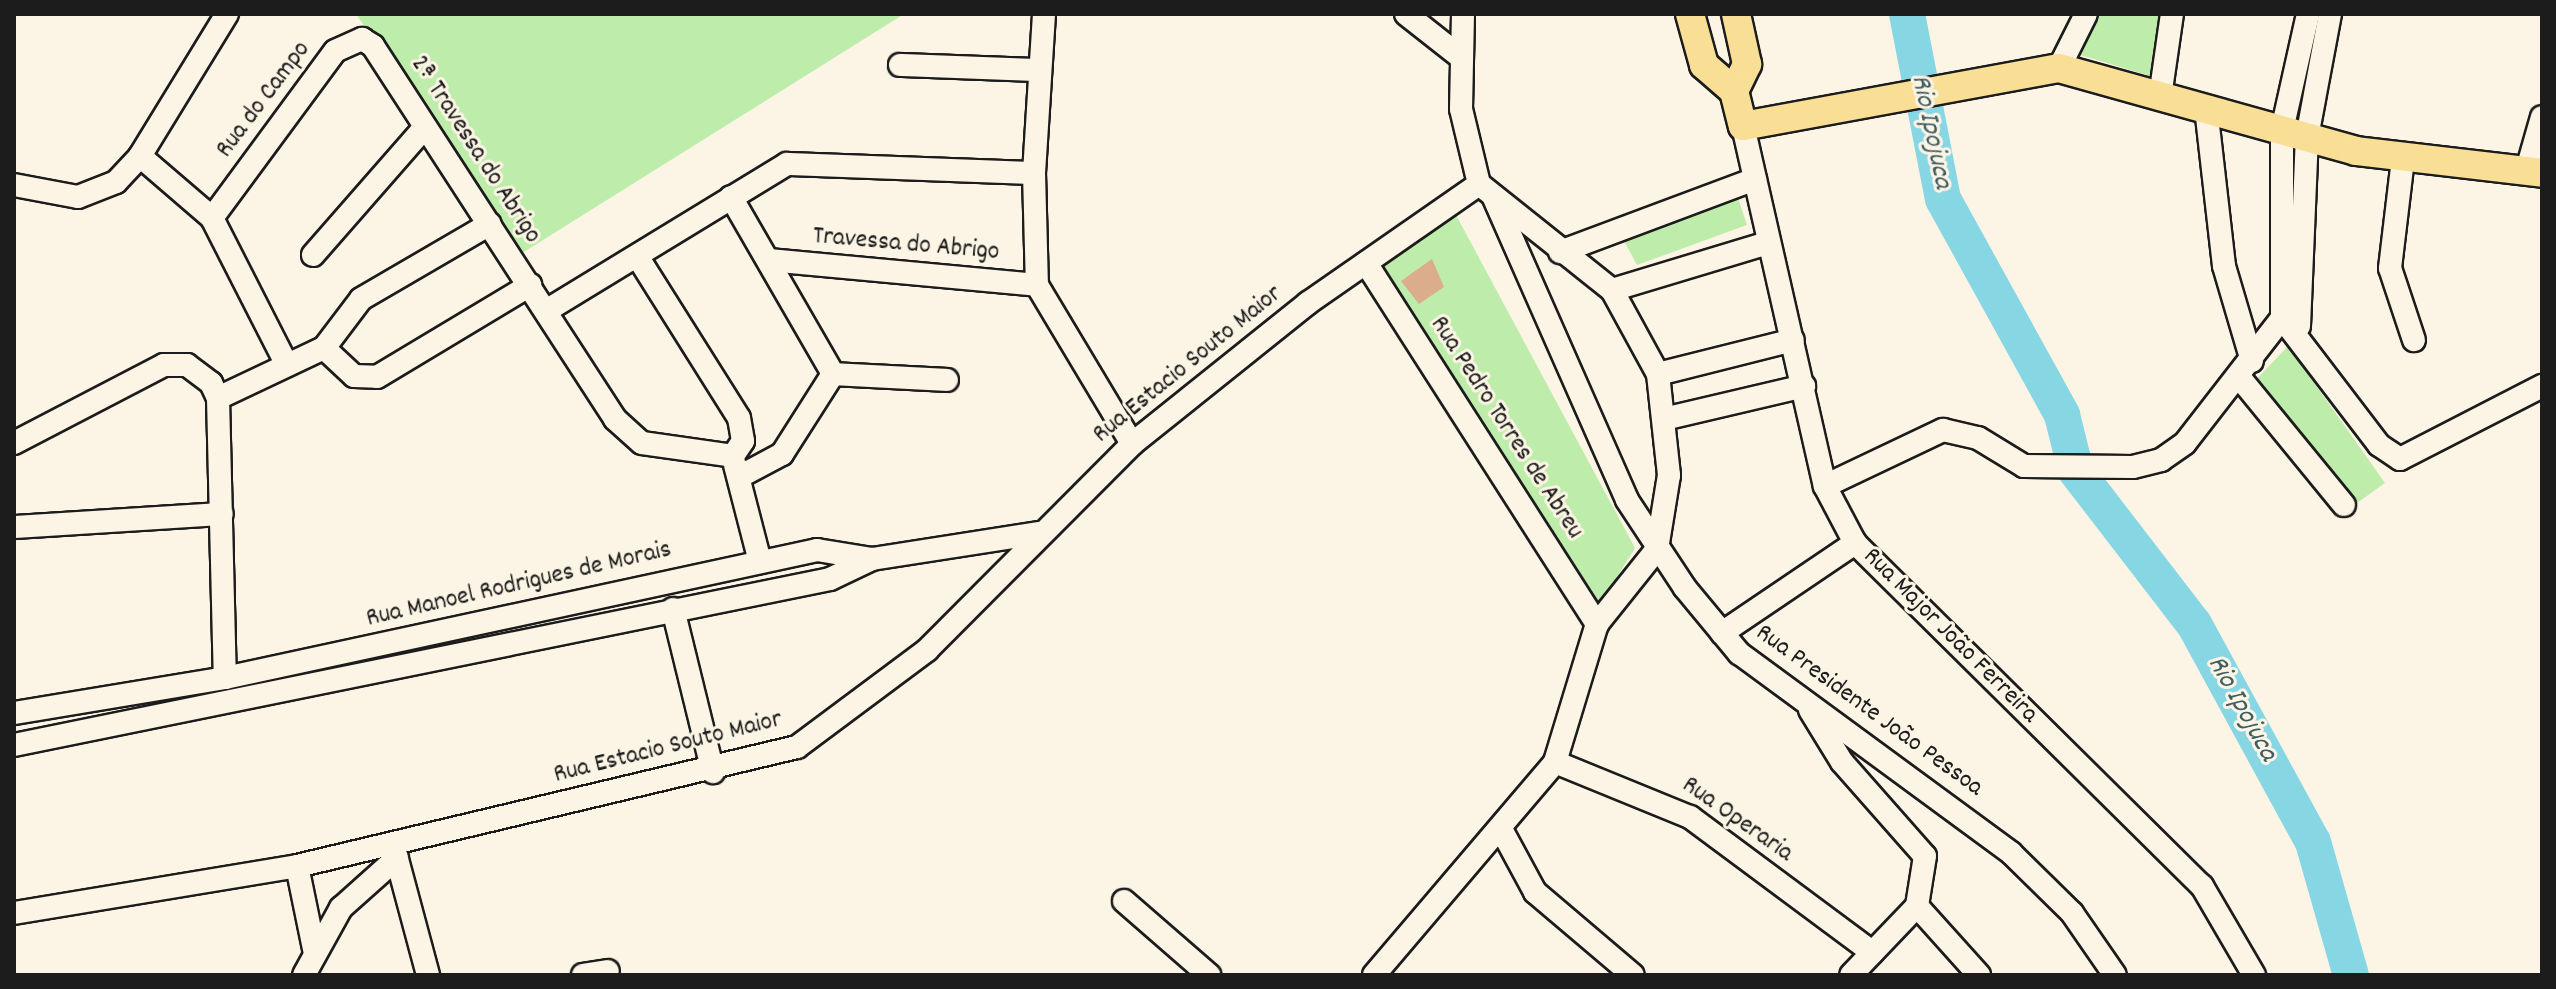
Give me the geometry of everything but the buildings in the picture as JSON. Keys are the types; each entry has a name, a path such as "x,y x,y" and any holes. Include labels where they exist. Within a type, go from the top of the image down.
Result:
{"main road":[{"path":"1690,14 1704,65 1734,91 1747,64 1736,14"},
{"path":"1743,126 2059,68 2295,134 2403,159 2534,173"},
{"name":"Rua Major João Ferreira","path":"1734,91 1743,126"}],"street":[{"path":"14,185 88,196 140,156 227,14"},
{"path":"1044,14 1038,70 1034,173 1037,285 1132,444"},
{"path":"1406,14 1458,55"},
{"path":"1374,975 1555,762 1597,624 1657,549 1668,418 1658,374 1612,290 1486,191 1461,109 1458,55 1463,14"},
{"path":"2160,97 2172,14"},
{"path":"2308,14 2295,134 2290,315 2300,339 2379,445 2400,459 2542,386"},
{"path":"2295,134 2330,14"},
{"path":"2059,68 2077,21"},
{"name":"Rua do Campo","path":"212,218 335,51 352,39 373,46"},
{"name":"2ª Travessa do Abrigo","path":"373,46 628,432 667,450 736,466"},
{"path":"900,65 1038,70"},
{"path":"2206,108 2224,266 2246,369 2344,505"},
{"path":"2534,173 2542,117"},
{"name":"Rua Major João Ferreira","path":"1743,126 1825,486 1855,543 2202,886 2254,975"},
{"path":"313,255 425,127"},
{"path":"140,156 212,218 287,365"},
{"path":"2403,159 2390,268 2414,340"},
{"path":"546,311 787,164 816,160 1034,173"},
{"path":"1560,252 1755,179"},
{"name":"Rua Estacio Souto Maior","path":"14,913 395,849 713,772 797,747 839,723 927,650 1038,533 1132,444 1366,263 1486,191"},
{"name":"Rua Presidente João Pessoa","path":"1486,191 1565,370 1657,549 1722,633 1809,707 2011,853 2072,913 2115,975"},
{"path":"731,197 833,374"},
{"path":"215,390 287,365 324,348 361,299 490,224"},
{"path":"1612,290 1768,243"},
{"path":"637,256 739,418 743,441 736,466 760,562"},
{"name":"Travessa do Abrigo","path":"769,260 1037,285"},
{"name":"Rua Pedro Torres de Abreu","path":"1366,263 1597,624"},
{"path":"324,348 354,376 377,377 530,285"},
{"path":"1825,486 1943,430 1978,438 2024,466 2133,467 2161,460 2185,443 2290,315"},
{"path":"1658,374 1793,340"},
{"path":"14,443 164,365 187,365 215,390 222,514 225,678"},
{"path":"736,466 782,454 833,374"},
{"path":"833,374 947,380"},
{"path":"1668,418 1804,386"},
{"path":"14,527 222,514"},
{"name":"Rua Manoel Rodrigues de Morais","path":"14,713 225,678 655,581 817,550 872,559 1038,533"},
{"path":"1722,633 1855,543"},
{"path":"14,745 830,579 872,559"},
{"path":"655,581 667,610 713,772"},
{"path":"491,618 497,646"},
{"path":"1809,707 1842,762 1921,845 1926,874 1917,906 1851,975"},
{"name":"Rua Operaria","path":"1555,762 1679,811 1872,952"},
{"path":"1501,829 1535,892 1584,941 1623,972"},
{"path":"304,975 314,949 341,908 395,849"},
{"path":"395,849 428,975"},
{"path":"297,866 314,949"},
{"path":"1124,901 1209,975"},
{"path":"1917,906 1979,975"},
{"path":"583,975 608,971"}],"green space":[{"path":"356,14 904,14 519,255"},
{"path":"2096,14 2164,14 2154,77 2077,54"},
{"path":"1737,195 1747,225 1637,265 1624,241"},
{"path":"1456,215 1635,548 1600,604 1378,266"},
{"path":"2288,346 2385,483 2357,503 2251,385"}],"waterway":[{"name":"Rio Ipojuca","path":"1907,14 1943,199 2062,415 2073,459"},
{"name":"Rio Ipojuca","path":"2076,471 2194,624 2313,842 2351,975"}]}
